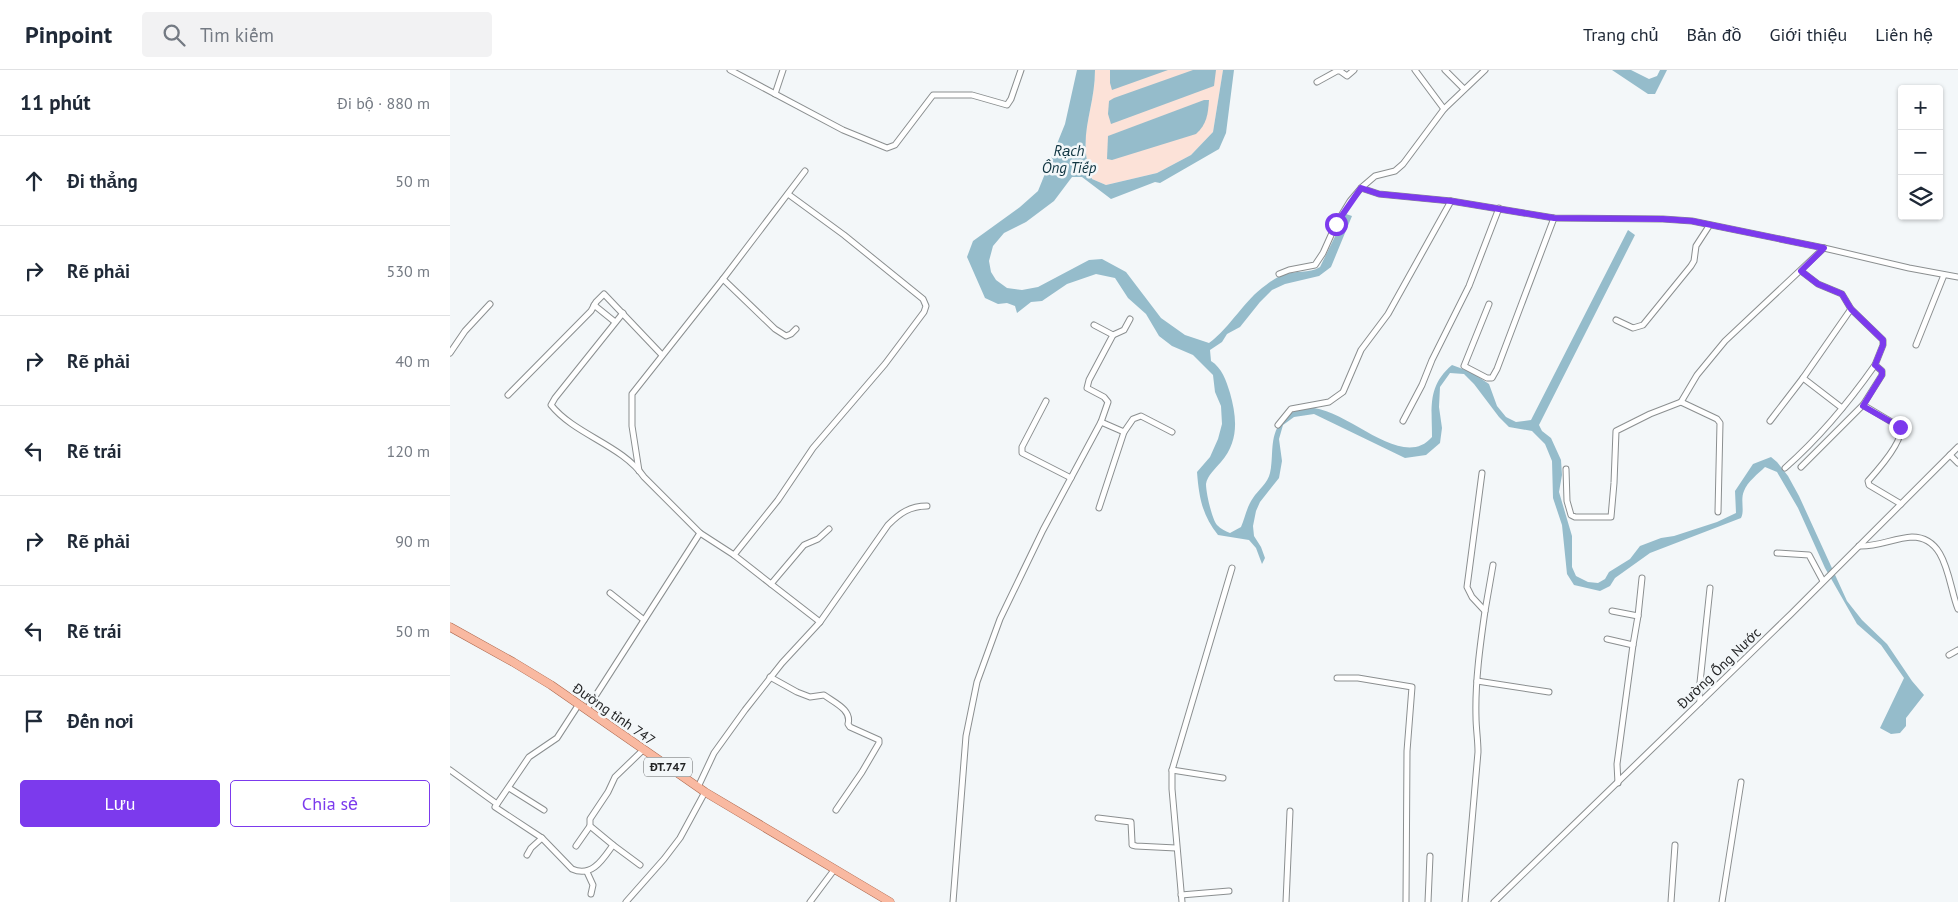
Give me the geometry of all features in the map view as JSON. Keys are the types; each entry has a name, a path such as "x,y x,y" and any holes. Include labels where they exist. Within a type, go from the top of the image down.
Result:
{"main road":[{"name":"Đường tỉnh 747","path":"450,627 513,662 587,709 702,790 890,902"}],"street":[{"path":"730,70 843,130 887,148 891,148 934,94 972,95 1007,105 1021,70"},
{"path":"775,94 783,70"},
{"path":"1317,82 1337,71 1347,76 1354,70"},
{"path":"1415,70 1444,109"},
{"path":"1444,70 1464,89"},
{"path":"1279,274 1315,264 1323,253 1336,224 1361,188 1375,176 1395,171 1403,164 1444,109 1485,70"},
{"path":"640,471 632,426 631,398 637,386 723,279 805,171"},
{"path":"1361,188 1379,194 1451,201 1554,218 1692,221 1958,277"},
{"path":"734,555 778,500 813,448 917,323 926,306 924,299 844,235 788,194"},
{"path":"1278,425 1291,409 1330,402 1343,392 1361,350 1388,314 1451,201"},
{"path":"1403,421 1469,286 1499,208"},
{"path":"1489,304 1464,366 1488,378 1492,378 1554,218"},
{"path":"1616,320 1633,328 1643,325 1691,266 1694,261 1696,246 1709,226"},
{"path":"1566,469 1567,501 1571,515 1574,517 1611,517 1616,431 1650,414 1681,402 1698,375 1725,341 1824,248"},
{"path":"1785,468 1858,390 1875,365 1883,345 1883,340 1851,309 1842,294 1818,284 1801,271"},
{"path":"1916,345 1944,275"},
{"path":"723,279 774,329 786,336 796,329"},
{"path":"508,395 591,311 595,303 604,294 662,355"},
{"path":"595,303 615,322"},
{"path":"450,353 461,335 490,304"},
{"path":"1770,421 1803,378 1851,309"},
{"path":"622,313 551,405 583,431 617,452 640,471 700,533 734,555 820,622"},
{"path":"953,902 966,736 977,682 1000,619 1047,522 1101,422 1108,402 1107,399 1090,390 1087,385 1113,335 1124,330 1130,319"},
{"path":"1094,325 1113,335"},
{"path":"1802,467 1863,406 1882,375 1882,371 1875,365"},
{"path":"1803,378 1842,408"},
{"path":"1046,401 1022,447 1022,453 1071,478"},
{"path":"1681,402 1720,422 1718,512"},
{"path":"1863,406 1900,427 1902,430 1888,456 1868,481 1869,485 1901,504"},
{"path":"1099,508 1124,432 1133,419 1141,416 1172,432"},
{"path":"1101,422 1124,432"},
{"name":"Đường Ống Nước","path":"1494,902 1618,783 1958,448"},
{"path":"1950,455 1958,463"},
{"path":"1482,473 1467,588 1472,597 1485,611"},
{"path":"626,902 680,838 702,790 714,754 770,677 820,622 888,525 908,509 927,506"},
{"path":"771,584 804,545 818,540 829,529"},
{"path":"587,709 700,533"},
{"path":"1859,546 1878,545 1911,537 1931,543 1943,560 1958,609"},
{"path":"1777,553 1809,556 1823,581"},
{"path":"1465,902 1478,752 1476,718 1477,681 1485,611 1493,565"},
{"path":"1182,902 1176,848 1172,770 1232,568"},
{"path":"1618,783 1617,764 1642,578"},
{"path":"1700,702 1699,692 1710,588"},
{"path":"610,593 644,620"},
{"path":"1612,611 1638,616"},
{"path":"1607,638 1633,645"},
{"path":"1949,655 1958,650"},
{"path":"770,677 810,697 824,695 847,711 850,718 848,724 850,727 879,740 862,772 836,810"},
{"path":"1337,678 1358,678 1412,687 1407,751 1406,902"},
{"path":"1477,681 1548,692"},
{"path":"579,704 557,738 530,757 495,807 542,838 566,865 578,872 588,872 604,858 613,845"},
{"path":"576,846 590,826 590,819 608,792 615,777 643,750"},
{"path":"450,770 497,804"},
{"path":"1172,770 1223,778"},
{"path":"1722,902 1742,782"},
{"path":"509,788 544,810"},
{"path":"1286,902 1290,811"},
{"path":"1098,818 1131,822 1132,845 1176,848"},
{"path":"590,826 640,865"},
{"path":"527,855 531,848 542,838"},
{"path":"1671,902 1675,845"},
{"path":"1428,902 1430,856"},
{"path":"810,902 834,870"},
{"path":"588,872 593,885 591,894"},
{"path":"1181,895 1229,891"}],"shaded area":[{"path":"1095,70 1223,70 1213,132 1191,155 1157,173 1106,185 1092,179 1086,150 1086,136"}],"water":[{"name":"Rạch Ông Tiếp","path":"1077,70 1095,70 1086,136 1086,150 1092,179 1106,185 1157,173 1191,155 1213,132 1223,70 1234,70 1226,133 1219,149 1160,183 1155,182 1111,199 1082,177 1072,177 1054,201 1026,222 1004,233 993,246 989,261 991,272 996,280 1007,288 1022,290 1038,287 1089,260 1102,259 1126,272 1161,318 1185,335 1209,343 1217,337 1258,291 1272,281 1288,274 1320,267 1346,214 1352,216 1331,267 1319,276 1285,284 1272,290 1240,327 1227,334 1222,342 1210,350 1211,361 1221,371 1227,384 1235,420 1234,438 1231,446 1210,475 1206,484 1211,512 1220,528 1230,533 1241,527 1251,501 1269,477 1273,440 1277,428 1281,422 1297,409 1316,408 1336,415 1378,438 1398,446 1416,447 1432,437 1432,407 1435,389 1438,381 1452,365 1471,372 1489,384 1497,406 1506,417 1516,422 1531,420 1628,230 1635,235 1539,425 1542,431 1551,438 1561,460 1562,475 1559,492 1572,536 1572,567 1576,576 1588,582 1598,583 1605,579 1609,572 1630,559 1640,546 1717,522 1736,513 1735,491 1753,464 1771,457 1788,476 1799,496 1847,601 1862,620 1887,644 1924,695 1906,718 1906,726 1900,733 1891,734 1880,728 1904,678 1881,645 1857,624 1825,568 1798,508 1777,472 1765,467 1748,484 1742,498 1743,512 1741,518 1650,553 1615,578 1610,586 1600,591 1574,585 1567,574 1562,525 1553,498 1552,461 1545,444 1532,431 1509,427 1464,374 1450,373 1440,387 1439,407 1442,428 1440,443 1426,455 1405,458 1314,414 1294,417 1283,425 1279,439 1282,461 1279,478 1260,502 1256,511 1253,526 1254,536 1265,558 1262,564 1256,548 1249,540 1218,535 1208,520 1202,505 1197,472 1210,457 1222,424 1221,406 1215,392 1213,375 1193,355 1172,346 1159,336 1146,314 1128,298 1115,278 1096,274 1067,284 1042,301 1031,302 1017,313 1015,306 1007,303 998,304 985,298 967,257 973,241 1020,207 1038,191 1065,124"},
{"path":"1110,70 1168,70 1112,90"},
{"path":"1193,70 1216,70 1214,86 1111,124 1108,114 1109,101"},
{"path":"1612,70 1631,70 1649,79 1657,76 1660,70 1667,70 1655,94 1648,94"},
{"path":"1204,100 1209,100 1205,123 1196,134 1112,160 1107,159 1108,136"}],"route":[{"path":"1336,224 1350,201 1361,188 1379,194 1451,201 1554,218 1692,221 1824,248 1801,271 1818,284 1846,297 1851,309 1883,340 1883,345 1875,365 1883,373 1863,406 1900,427"}]}
